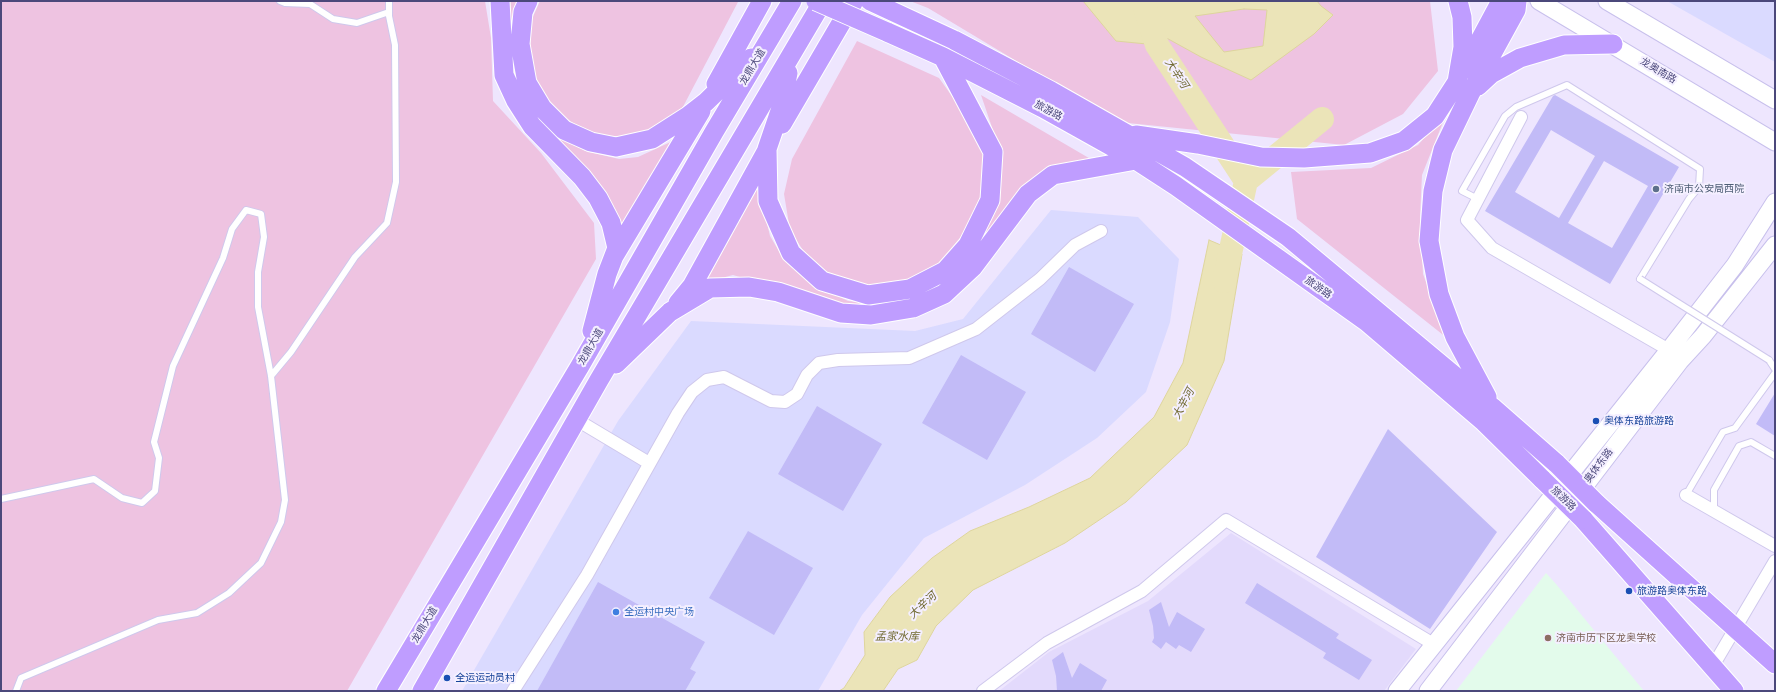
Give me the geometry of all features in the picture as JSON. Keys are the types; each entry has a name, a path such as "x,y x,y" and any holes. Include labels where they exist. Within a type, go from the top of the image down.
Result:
{"main road":[{"path":"500,1 504,75 516,101 532,126 582,177 598,198 611,223 617,248 613,256 594,325 580,366"},
{"path":"528,1 523,12 520,44 527,83 542,108 564,130 591,142 616,147 652,139 688,116 706,102 771,37"},
{"path":"613,256 706,102 762,1"},
{"name":"龙鼎大道","path":"386,691 580,366 714,132 792,1"},
{"name":"旅游路","path":"816,1 943,57 1043,108 1136,160 1176,186 1367,322 1484,421 1583,519 1734,691"},
{"path":"422,691 599,380 792,56 823,1"},
{"path":"599,380 670,312 692,286 767,149 854,1"},
{"name":"旅游路","path":"870,1 897,12 1050,91 1185,167 1288,237 1492,407 1775,664"},
{"path":"1458,1 1462,17 1463,88"},
{"path":"1492,407 1454,337 1440,294 1429,241 1433,192 1443,150 1463,88 1501,1"},
{"path":"1124,133 1198,144 1261,158 1304,158 1370,153 1404,141 1435,116 1463,88 1516,10 1517,1"},
{"name":"龙奥南路","path":"1540,1 1775,142"},
{"path":"1607,1 1775,100"},
{"path":"1463,88 1520,58 1564,45 1613,44"},
{"path":"792,56 780,108 767,149 768,201 791,253 822,281 868,294 910,289 945,271 968,245 990,200 993,152 943,57"},
{"path":"670,312 710,288 749,287 778,292 841,313 871,315 914,308 944,294 973,266 1028,194 1053,175 1136,160"},
{"path":"1397,691 1674,355 1735,265 1775,202"},
{"name":"奥体东路","path":"1428,691 1674,355 1703,336 1775,246"}],"street":[{"path":"1521,117 1467,220 1492,248 1674,355"},
{"path":"513,691 587,575 682,408 692,392 707,380 724,377 771,401 785,402 797,394 807,375 819,363 838,360 909,358 976,329 1040,279 1075,245 1101,231"},
{"path":"576,420 650,463"},
{"path":"1686,495 1775,546"},
{"path":"983,691 1046,643 1142,591 1226,520 1435,645"},
{"path":"1713,666 1773,567"}],"lane":[{"path":"280,1 285,4 310,4 333,19 357,23 389,12"},
{"path":"271,376 292,352 355,257 387,223 396,182 395,45 389,12 389,1"},
{"path":"1478,199 1462,190 1505,116 1516,107 1566,85 1700,169 1699,187 1689,199 1640,279 1769,360 1775,369"},
{"path":"1,499 94,479 122,498 142,503 155,491 159,458 154,442 173,366 223,258 232,230 246,210 261,214 264,237 258,272 258,307 271,376 285,500 281,522 261,563 229,593 197,612 158,620 21,678 16,691"},
{"path":"1686,495 1723,432 1735,428 1775,373"},
{"path":"1714,511 1714,490 1739,446 1751,442 1775,456"}],"shaded area":[{"path":"1,1 485,1 491,38 493,101 541,153 594,223 596,259 347,691 1,691"},
{"path":"509,1 522,1 514,33 561,138 585,151 619,159 638,157 675,140 621,231 516,93 507,32"},
{"path":"540,1 738,2 675,122 632,139 592,135 562,116 538,87 530,58 531,21"},
{"path":"910,1 1430,1 1438,71 1403,114 1344,145 1118,122 928,8"},
{"path":"1667,1 1775,1 1775,62"},
{"path":"857,41 939,78 969,120 984,156 982,193 963,234 939,264 909,279 867,286 825,271 806,255 790,230 784,194 792,159"},
{"path":"981,95 1094,161 1052,169 950,283 913,304 843,307 733,275 706,282 758,185 770,236 780,253 796,270 816,285 848,301 876,304 910,298 984,231 998,145"},
{"path":"1447,112 1422,175 1420,217 1423,274 1447,338 1297,219 1291,172 1371,168 1418,145"},
{"name":"全运村中央广场","path":"1051,210 1138,217 1179,259 1170,322 1146,392 1097,438 1025,485 924,538 862,615 818,691 462,691 618,421 691,321 915,331 963,319"},
{"path":"1231,533 1416,649 1384,691 999,691 1049,652 1148,601"},
{"name":"济南市历下区龙奥学校","path":"1546,573 1556,584 1644,691 1456,691"}],"water":[{"path":"1083,1 1317,1 1333,15 1314,34 1251,80 1201,57 1152,30 1157,45 1116,41","holes":["1244,9 1267,10 1263,46 1224,52 1195,16"]},
{"name":"孟家水库","path":"1209,240 1242,254 1224,361 1187,445 1126,502 1065,543 973,590 936,626 917,660 898,669 883,691 839,691 844,688 865,655 864,632 890,597 932,558 970,531 1029,507 1090,478 1154,417 1183,363"}],"building":[{"name":"济南市公安局西院","path":"1555,95 1679,167 1610,284 1485,211","holes":["1551,130 1595,156 1559,218 1515,192","1604,161 1648,186 1612,248 1568,223"]},
{"path":"1069,267 1134,304 1095,372 1031,334"},
{"path":"961,355 1026,392 987,460 922,423"},
{"path":"1775,393 1775,436 1756,424"},
{"path":"817,406 882,444 843,511 778,474"},
{"path":"1388,429 1497,532 1430,629 1316,557"},
{"path":"748,531 813,568 774,635 709,598"},
{"name":"全运村中央广场","path":"598,582 705,642 690,669 696,672 685,691 537,691"},
{"path":"1257,583 1339,634 1336,638 1372,660 1359,680 1323,658 1326,653 1245,603"},
{"path":"1161,602 1169,627 1177,612 1205,629 1191,652 1179,645 1176,649 1166,642 1161,649 1152,642 1154,638 1153,626 1149,610"},
{"path":"1063,652 1072,678 1080,663 1107,680 1101,691 1057,691 1056,676 1052,660"}],"waterway":[{"name":"大辛河","path":"1143,1 1157,45 1246,181 1224,281"},
{"path":"1246,181 1322,119"}],"place":[{"name":"济南市公安局西院","path":"1656,189"},
{"name":"奥体东路旅游路","path":"1596,421"},
{"name":"旅游路奥体东路","path":"1629,591"},
{"name":"全运村中央广场","path":"616,612"},
{"name":"济南市历下区龙奥学校","path":"1548,638"},
{"name":"全运运动员村","path":"447,678"}]}
